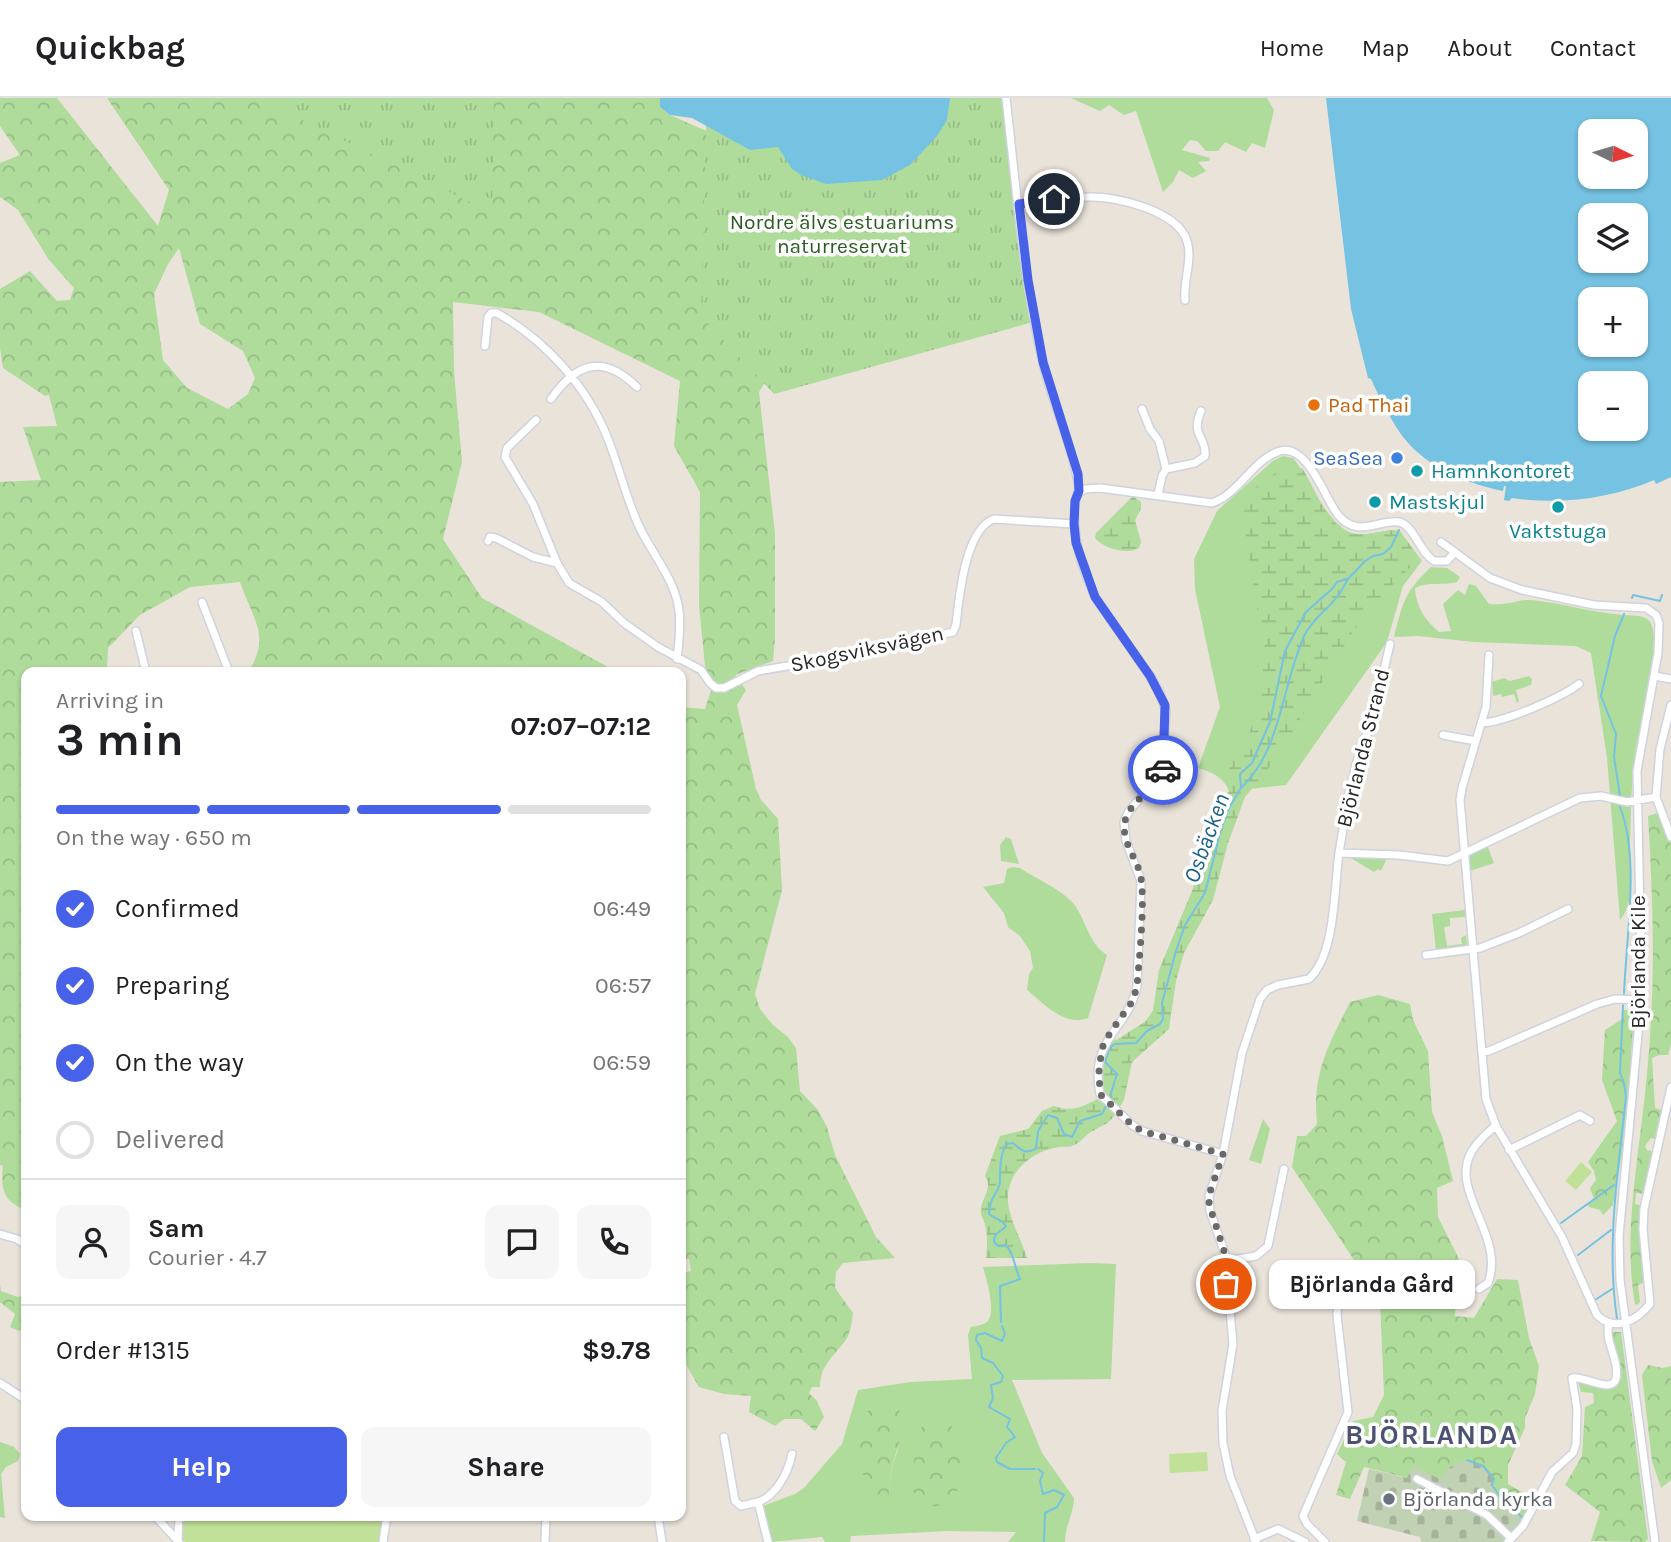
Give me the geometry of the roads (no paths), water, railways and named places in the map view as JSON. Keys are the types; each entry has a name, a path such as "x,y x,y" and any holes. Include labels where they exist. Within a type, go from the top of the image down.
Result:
{"street":[{"path":"1006,98 1028,280 1043,362 1074,457 1079,491 1075,501 1076,543 1095,597 1150,676 1165,705 1162,773 1129,811 1125,822 1126,841 1141,881 1137,987 1132,1002 1102,1048 1100,1094 1132,1125 1142,1131 1223,1154"},
{"path":"1019,204 1091,197 1148,208 1164,215 1185,236 1188,245 1185,300"},
{"path":"485,346 488,317 491,313 497,313 531,334 572,378 601,424 638,524 677,600 677,659"},
{"path":"551,399 582,368 588,366 605,366 625,375 637,387"},
{"path":"1142,409 1150,429 1159,441 1166,469"},
{"path":"1158,495 1166,469 1195,463 1205,456 1196,426 1201,411"},
{"name":"Skogsviksvägen","path":"536,421 507,448 505,457 537,512 557,563 574,587 595,597 624,622 677,659 698,667 713,686 721,688 758,671 876,652 949,634 956,625 962,584 972,545 988,521 1001,519 1074,524"},
{"path":"1079,491 1100,488 1214,503 1270,456 1282,450 1290,450 1309,466 1337,513 1346,522 1368,528 1393,522 1401,523 1411,531 1423,553 1434,561 1447,561 1455,552"},
{"path":"488,541 490,537 496,538 520,552 557,563"},
{"name":"Björlanda Kile","path":"1441,542 1490,578 1522,590 1594,606 1649,609 1656,615 1659,623 1654,676 1638,757 1636,801 1640,1000 1619,1236 1625,1323 1655,1542"},
{"path":"202,602 227,667"},
{"path":"136,631 145,667"},
{"name":"Björlanda Strand","path":"1255,1540 1226,1464 1223,1443 1222,1411 1233,1344 1226,1261 1209,1204 1210,1192 1223,1154 1242,1053 1260,999 1267,990 1278,985 1310,979 1320,964 1332,920 1345,810 1362,742 1371,726 1373,704 1379,691 1390,644"},
{"path":"1489,655 1488,692 1482,723 1461,792 1486,1100 1509,1150 1562,1237 1597,1315 1609,1323 1625,1323 1642,1314 1650,1304 1643,1229 1644,1209 1671,1087"},
{"path":"1654,676 1671,679"},
{"path":"1482,723 1565,695 1579,684"},
{"path":"1671,705 1660,749 1656,797 1671,837"},
{"path":"1443,736 1476,741"},
{"name":"Björlanda Strand","path":"1339,853 1399,855 1443,862 1580,798 1598,796 1621,802 1656,797"},
{"path":"1426,955 1473,950 1519,933 1568,909"},
{"path":"1482,1052 1597,1004 1615,999 1640,1000"},
{"path":"1509,1150 1580,1115 1590,1121"},
{"path":"1479,1289 1488,1283 1491,1258 1487,1236 1466,1186 1465,1172 1471,1151 1485,1134 1496,1126"},
{"path":"1226,1261 1256,1256 1268,1246 1284,1169"},
{"path":"0,1234 21,1242"},
{"path":"1325,1542 1307,1524 1303,1516 1349,1412 1338,1332 1338,1297"},
{"path":"1417,1479 1487,1515 1509,1540 1522,1526 1552,1472 1568,1459 1574,1450 1577,1409 1572,1378 1578,1377 1602,1386 1614,1382 1617,1373 1608,1335 1609,1323"},
{"path":"0,1383 21,1397"},
{"path":"724,1437 735,1500 741,1506 769,1498 789,1466 792,1454"},
{"path":"758,1502 768,1542"},
{"path":"160,1521 178,1541"},
{"path":"178,1541 179,1521"},
{"path":"383,1542 386,1521"},
{"path":"545,1542 546,1521"},
{"path":"659,1521 663,1542"},
{"path":"1255,1540 1278,1529 1305,1542"}],"water":[{"path":"660,98 950,98 947,120 937,136 910,165 882,180 826,184 792,169 778,147 750,150 692,118 670,115 660,107"},
{"path":"1326,98 1671,98 1671,477 1656,484 1654,480 1620,492 1584,499 1504,500 1506,486 1503,491 1466,480 1441,469 1419,454 1404,438 1368,378 1351,309"}],"waterway":[{"name":"Osbäcken","path":"1109,1099 1117,1074 1105,1062 1110,1047 1115,1044 1136,1043 1163,1019 1162,1003 1176,951 1185,925 1205,893 1221,829 1241,788 1240,774 1252,763 1270,722 1285,651 1306,612 1337,582 1349,578 1365,561 1383,554 1391,547 1399,530"},
{"name":"Osbäcken","path":"1242,787 1255,772 1273,735 1305,634 1337,597 1348,579"},
{"path":"1632,598 1633,595 1660,601 1662,595"},
{"path":"1620,796 1614,757 1616,734 1601,696 1615,636 1624,614"},
{"path":"1620,807 1626,827 1631,874 1624,994"},
{"path":"1617,1319 1613,1236 1626,1097 1620,1073 1623,1005"},
{"name":"Osbäcken","path":"1002,1230 1006,1226 989,1214 999,1186 1001,1158 1006,1144 1013,1143 1026,1151 1036,1149 1038,1131 1048,1115 1057,1118 1064,1134 1072,1137 1080,1121 1102,1114 1106,1106"},
{"path":"1561,1223 1614,1185"},
{"path":"1578,1255 1611,1230"},
{"name":"Osbäcken","path":"1000,1231 995,1235 994,1242 998,1246 1006,1245 1009,1249 1020,1279 1000,1286 1001,1322"},
{"path":"1595,1300 1612,1289"},
{"name":"Osbäcken","path":"1002,1326 1005,1334 1002,1341 985,1333 977,1335 976,1340 981,1348 982,1358 993,1363 1003,1376 1001,1382 991,1385 993,1398 989,1407 1010,1419 1007,1427 1015,1437 1006,1443 996,1458 997,1462 1010,1469 1035,1469"},
{"path":"1467,1460 1483,1466 1494,1479 1492,1485 1502,1499 1524,1519"},
{"name":"Osbäcken","path":"1038,1469 1043,1473 1040,1481 1043,1494 1054,1490 1064,1495 1057,1507 1045,1513 1044,1542"}],"place":[{"name":"Pad Thai","path":"1314,405"},
{"name":"SeaSea","path":"1397,458"},
{"name":"Hamnkontoret","path":"1417,471"},
{"name":"Mastskjul","path":"1375,502"},
{"name":"Vaktstuga","path":"1558,507"},
{"name":"Björlanda Gård","path":"1226,1284"},
{"name":"Björlanda kyrka","path":"1389,1499"}],"district":[{"name":"BJÖRLANDA","path":"1432,1434"}],"park label":[{"name":"Nordre älvs estuariums naturreservat","path":"842,234"}]}
